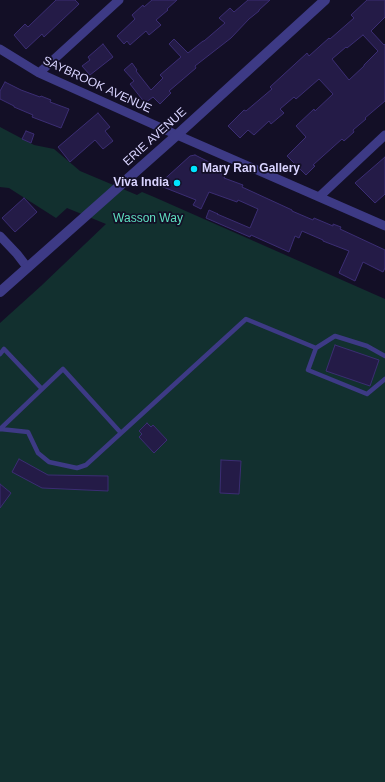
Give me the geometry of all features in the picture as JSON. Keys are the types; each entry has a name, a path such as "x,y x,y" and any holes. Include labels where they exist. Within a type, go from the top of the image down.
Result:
{"street":[{"path":"39,73 119,0"},
{"name":"ERIE AVENUE","path":"0,292 178,135 325,0"},
{"name":"SAYBROOK AVENUE","path":"0,49 39,73 385,226"},
{"path":"319,197 385,135"},
{"path":"0,236 27,267"}],"lane":[{"path":"0,429 28,432 38,453 49,462 77,468 86,465 246,319 316,348"},
{"path":"385,356 367,346 335,336 316,348 308,370 367,394 385,379"},
{"path":"0,354 4,349 42,389"},
{"path":"0,429 63,370 121,433"}],"green space":[{"name":"Wasson Way","path":"0,127 34,145 54,149 80,171 137,195 142,192 154,197 385,299 385,782 0,782 0,323 106,224 67,208 56,218 9,188 0,187"}],"building":[{"path":"56,0 75,0 79,4 44,37 42,34 26,49 14,35 25,24 28,27"},
{"path":"152,0 177,0 156,20 161,25 149,35 146,31 130,45 127,41 124,44 117,36 135,19 132,15 143,5 144,7"},
{"path":"248,0 270,0 231,38 195,66 196,68 169,91 171,93 160,104 153,97 145,103 130,84 134,81 124,70 132,63 137,70 136,71 151,90 163,78 160,75 181,57 169,44 174,39 188,53 225,23 219,18 230,8 234,12"},
{"path":"367,0 385,0 385,17 371,31 384,45 385,44 385,101 365,118 366,119 353,130 354,132 344,141 342,139 313,165 315,166 306,175 287,156 306,137 296,126 333,94 319,79 296,99 294,97 280,109 284,113 271,124 269,121 254,135 248,130 240,138 228,126 244,110 246,111 272,89 270,87 307,53 309,56 354,18 351,15","holes":["363,35 378,51 349,80 332,59"]},
{"path":"103,44 113,57 90,75 82,66 90,60 88,57"},
{"path":"5,82 21,90 51,100 50,102 69,109 61,128 32,117 33,115 0,99 0,91"},
{"path":"98,113 110,127 105,131 113,141 103,149 95,140 70,162 58,147"},
{"path":"26,131 34,134 31,143 22,139"},
{"path":"195,155 213,164 210,170 225,175 224,178 243,185 242,187 313,220 314,218 333,226 333,224 341,227 340,229 385,250 385,268 383,272 363,262 355,281 339,273 349,251 302,231 299,238 295,236 289,252 251,235 250,237 206,218 209,210 250,228 258,209 238,200 237,202 209,192 201,209 193,205 196,200 158,185 190,156"},
{"path":"385,157 385,194 375,203 355,183"},
{"path":"24,198 37,212 15,232 2,218"},
{"path":"335,345 379,360 370,386 326,371"},
{"path":"147,423 151,427 153,425 167,440 154,453 139,437 142,434 139,431"},
{"path":"19,459 48,475 108,476 108,491 42,488 12,472"},
{"path":"221,460 241,461 239,494 220,493"},
{"path":"0,484 11,493 0,508"}],"place":[{"name":"Mary Ran Gallery","path":"194,169"},
{"name":"Viva India","path":"177,183"}]}
